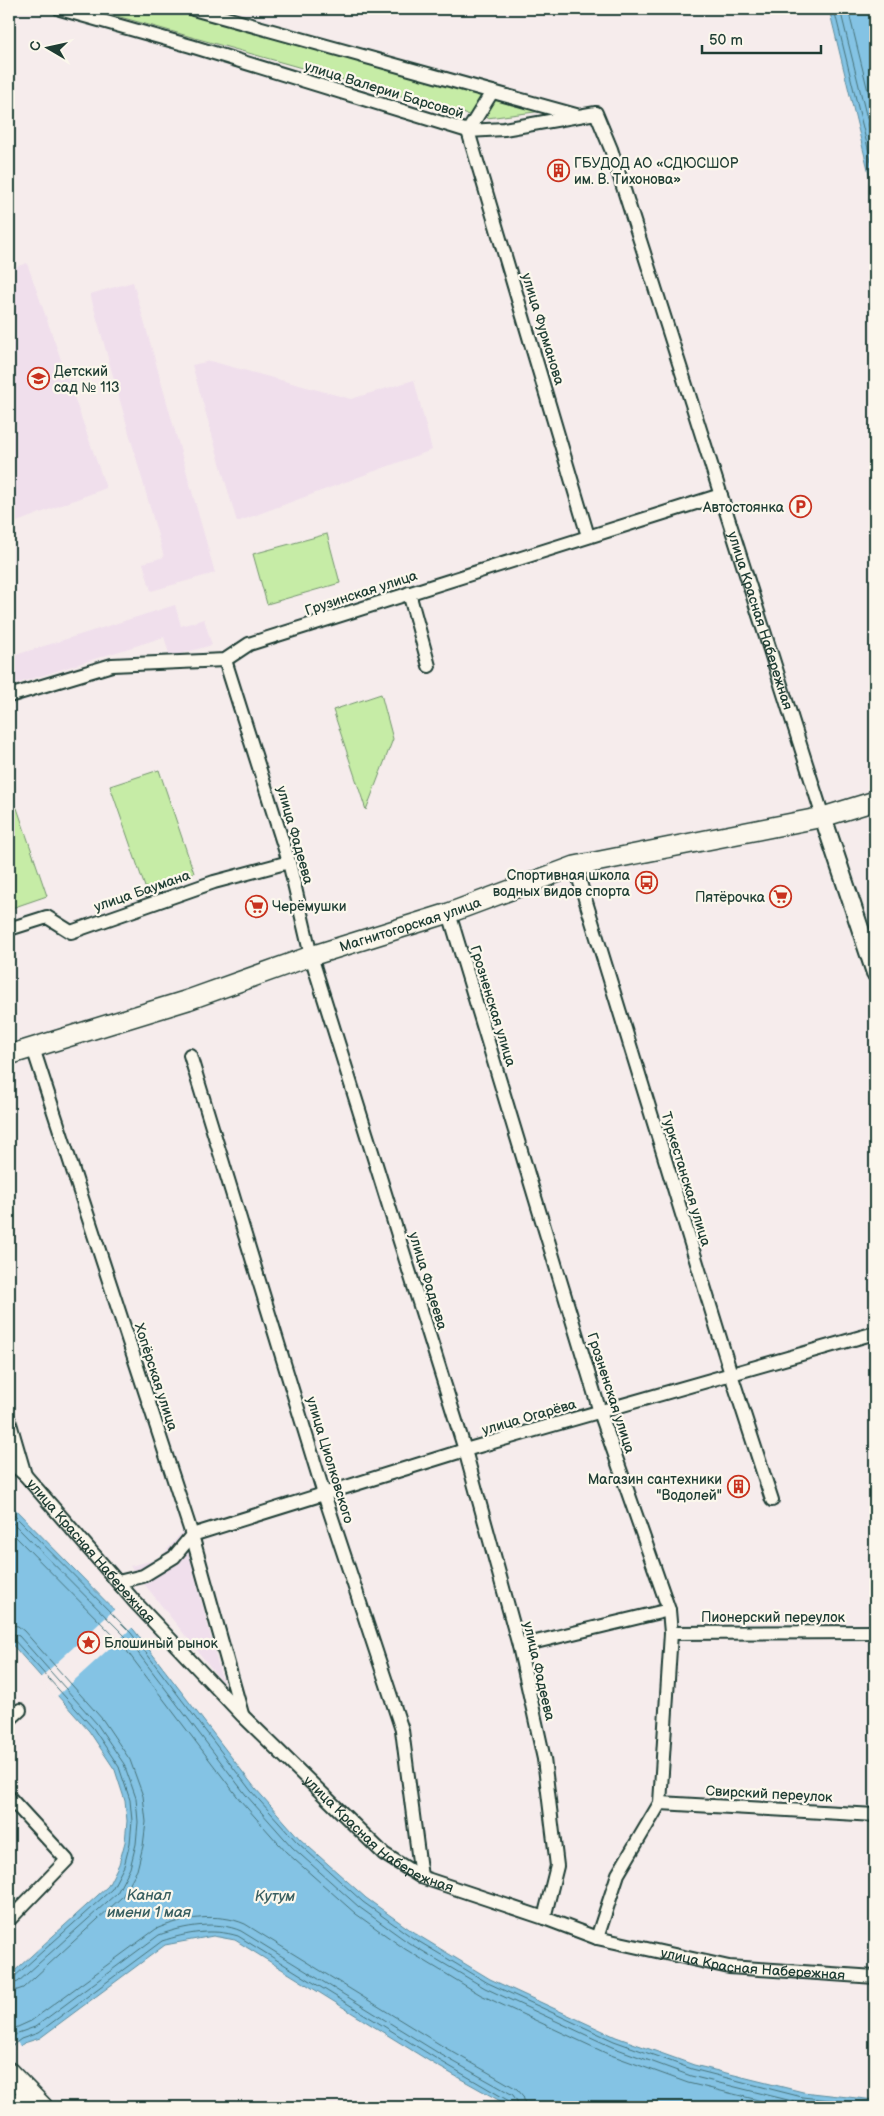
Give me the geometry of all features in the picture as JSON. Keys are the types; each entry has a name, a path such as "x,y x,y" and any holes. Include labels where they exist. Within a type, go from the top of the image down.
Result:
{"main road":[{"name":"Магнитогорская улица","path":"9,1055 188,1000 311,956 449,913 575,866 823,817 875,801"},
{"path":"12,2076 43,2107"},
{"path":"14,2107 29,2094"}],"street":[{"name":"улица Валерии Барсовой","path":"60,9 80,12 468,131 504,129 578,115"},
{"name":"улица Валерии Барсовой","path":"192,9 578,115"},
{"path":"468,131 492,92"},
{"name":"улица Красная Набережная","path":"578,115 596,113 611,149 823,817 875,973"},
{"name":"улица Фурманова","path":"468,131 588,536"},
{"name":"Грузинская улица","path":"225,660 249,644 721,495"},
{"path":"409,593 429,666"},
{"path":"9,696 112,665 225,660"},
{"name":"улица Фадеева","path":"225,660 289,862 311,956 465,1450 519,1646 544,1759 557,1866 544,1918"},
{"name":"улица Баумана","path":"9,929 47,917 71,932 214,882 289,862"},
{"name":"Туркестанская улица","path":"575,866 731,1374 772,1500"},
{"name":"Грозненская улица","path":"449,913 600,1412 669,1610 671,1633 660,1803 618,1874 597,1938"},
{"name":"Хопёрская улица","path":"33,1048 192,1536 243,1716"},
{"name":"улица Циолковского","path":"190,1055 324,1494 402,1730 421,1877"},
{"name":"улица Огарёва","path":"192,1536 465,1450 875,1333"},
{"path":"9,1420 25,1475"},
{"name":"улица Красная Набережная","path":"9,1461 25,1475 118,1582 243,1716 384,1854 421,1877 544,1918 597,1938 729,1967 875,1977"},
{"path":"118,1582 143,1576 174,1558 192,1536"},
{"path":"519,1646 669,1610"},
{"name":"Пионерский переулок","path":"671,1633 875,1632"},
{"path":"9,1720 20,1710"},
{"path":"9,1797 66,1860 9,1920"},
{"name":"Свирский переулок","path":"660,1803 875,1815"}],"shaded area":[{"name":"Детский сад № 113","path":"27,263 106,488 9,525 9,269"},
{"path":"133,282 215,573 151,591 143,563 164,557 90,294"},
{"path":"210,361 351,399 414,380 432,450 237,522 192,365"},
{"path":"175,605 181,626 204,619 212,645 170,657 164,637 9,686 9,657"},
{"path":"183,1531 223,1683 130,1566 159,1559"}],"green space":[{"path":"92,9 167,9 482,96 476,117"},
{"path":"494,97 543,111 487,118"},
{"path":"327,534 340,583 267,604 253,554"},
{"path":"381,694 393,739 366,810 333,710"},
{"path":"159,770 194,873 146,890 110,786"},
{"path":"17,808 47,896 9,909 9,811"}],"water":[{"path":"829,9 875,9 875,198"},
{"name":"Кутум","path":"9,1503 134,1630 255,1788 300,1839 366,1898 416,1934 490,1979 616,2037 694,2065 803,2092 875,2100 875,2107 511,2107 434,2064 235,1940 213,1936 165,1945 40,2038 24,2043 9,2054 9,1976 108,1886 119,1864 125,1842 127,1821 125,1801 115,1770 89,1731 9,1641"}],"pier":[{"path":"116,1608 134,1626 55,1698 39,1679"},
{"path":"9,2034 22,2048 9,2057"}],"place":[{"name":"ГБУДОД АО «СДЮСШОР им. В. Тихонова»","path":"558,171"},
{"name":"Детский сад № 113","path":"38,379"},
{"name":"Автостоянка","path":"800,507"},
{"name":"Спортивная школа водных видов спорта","path":"646,883"},
{"name":"Пятёрочка","path":"781,897"},
{"name":"Черёмушки","path":"256,906"},
{"name":"Магазин сантехники \"Водолей\"","path":"738,1487"},
{"name":"Блошиный рынок","path":"88,1643"}],"water label":[{"name":"Канал имени 1 мая","path":"149,1904"}]}
